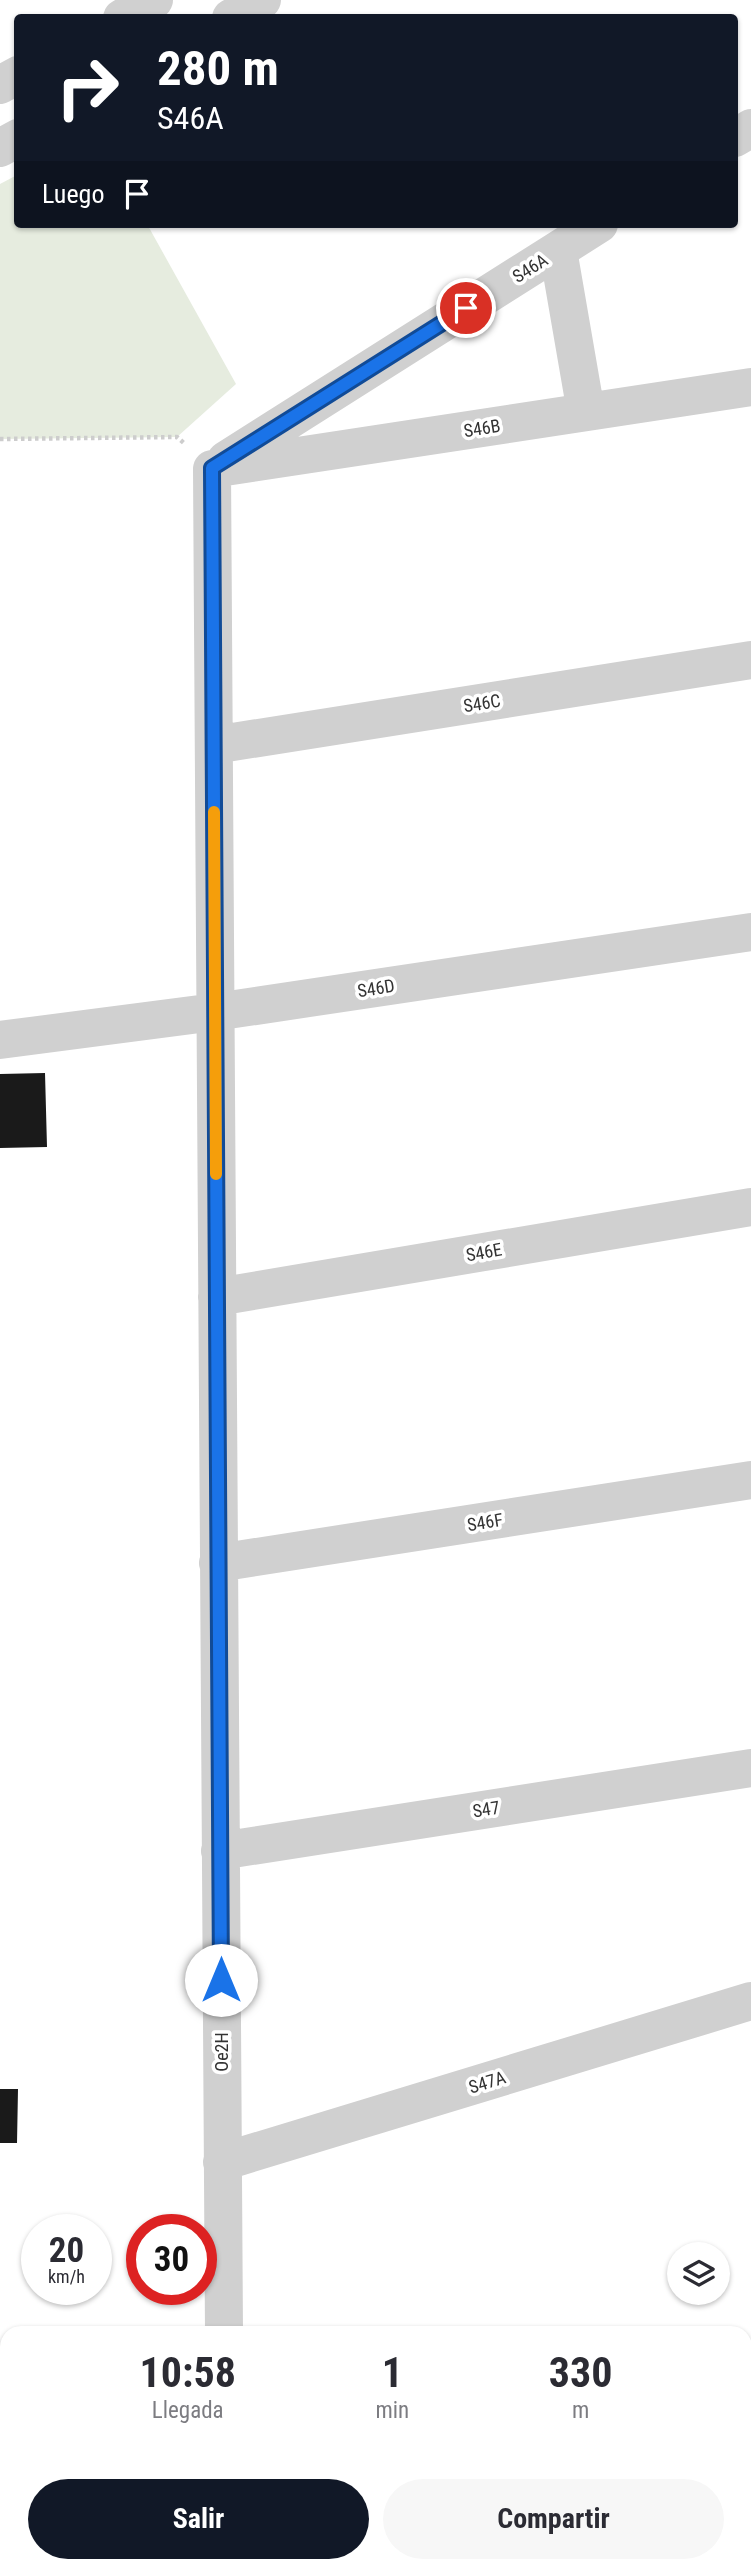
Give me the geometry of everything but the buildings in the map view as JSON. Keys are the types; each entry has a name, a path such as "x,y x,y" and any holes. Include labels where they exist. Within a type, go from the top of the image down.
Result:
{"street":[{"path":"129,14 153,0"},
{"path":"238,14 262,0"},
{"name":"S46A","path":"212,468 593,228"},
{"path":"558,250 586,412"},
{"name":"S46B","path":"212,468 751,387"},
{"name":"Oe2H","path":"212,468 224,2326"},
{"name":"S46C","path":"214,746 751,660"},
{"name":"S46D","path":"0,1040 215,1012 751,932"},
{"name":"S46E","path":"217,1297 751,1207"},
{"name":"S46F","path":"218,1563 751,1480"},
{"name":"S47","path":"220,1851 751,1768"},
{"name":"S47A","path":"222,2162 751,2001"}],"path":[{"path":"0,439 177,437 212,468"}],"shaded area":[{"path":"14,177 14,228 149,228 236,384 177,437 0,439 0,184"}],"slow traffic":[{"path":"214,812 216,1174"}],"route":[{"path":"221,1980 212,468 466,308"}]}
